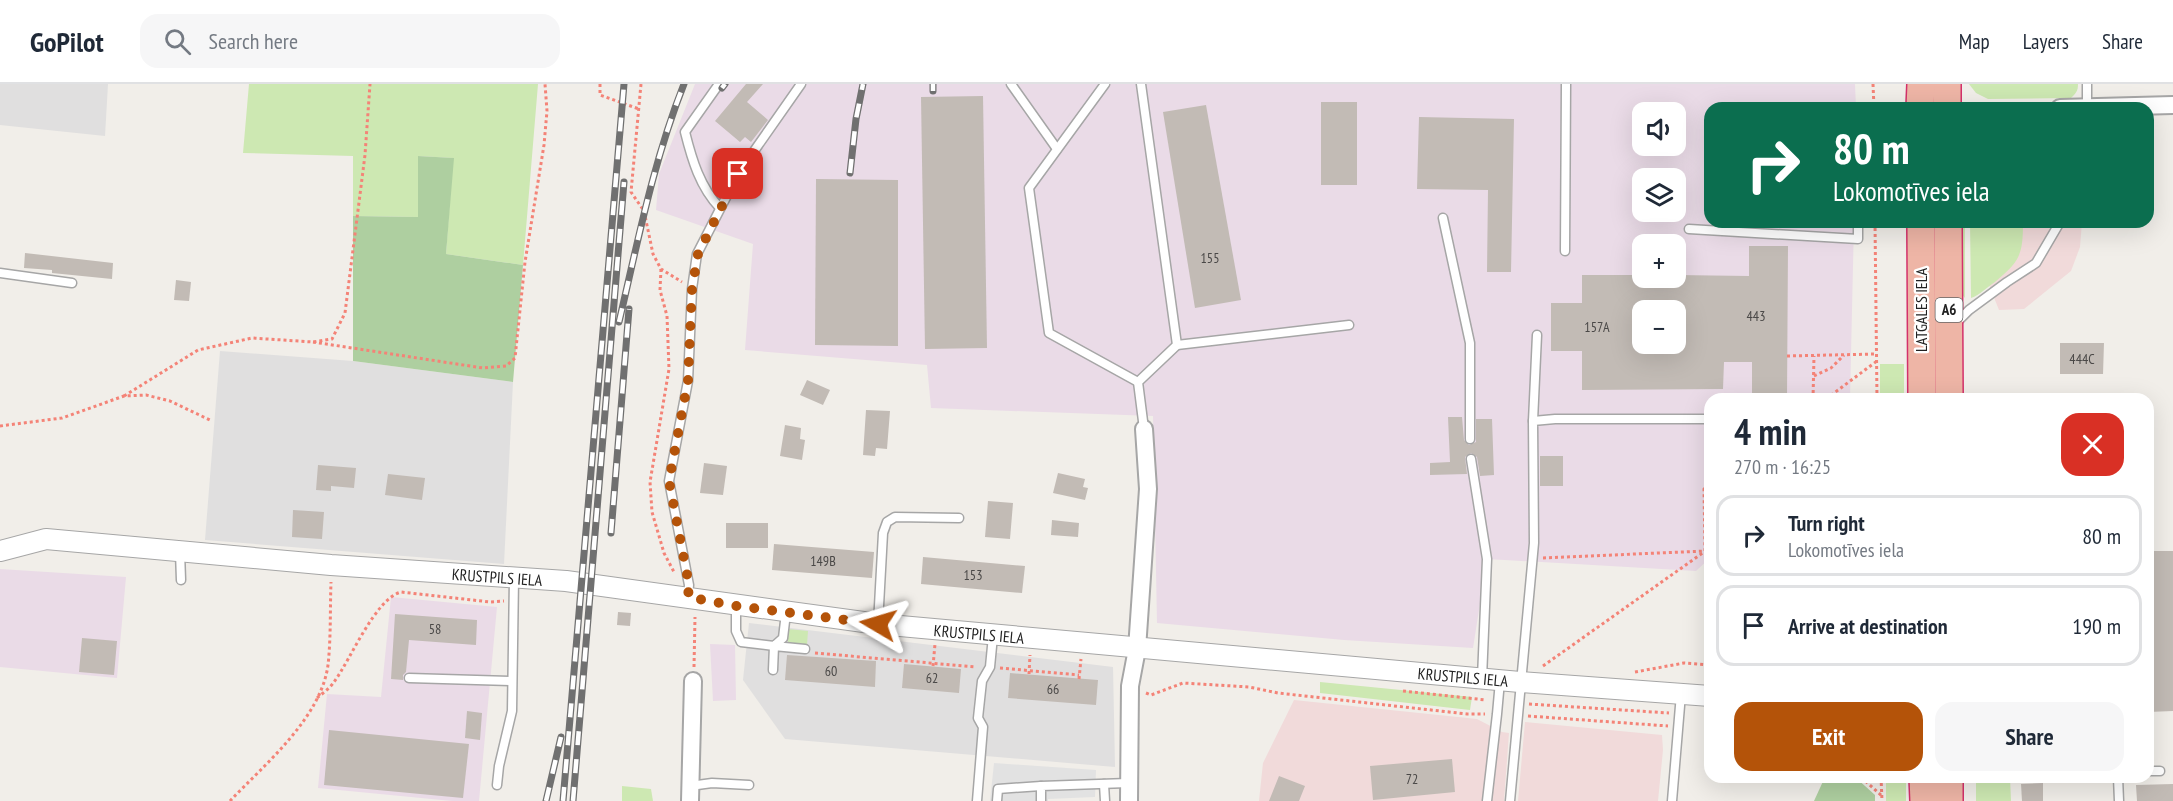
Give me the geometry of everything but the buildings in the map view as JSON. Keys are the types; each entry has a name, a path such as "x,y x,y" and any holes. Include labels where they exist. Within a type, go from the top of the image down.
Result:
{"highway":[{"path":"1920,102 1921,84"},
{"path":"1947,84 1947,102"},
{"name":"LATGALES IELA","path":"1921,228 1922,393"},
{"name":"LATGALES IELA","path":"1948,228 1949,393"},
{"path":"1923,783 1924,801"},
{"path":"1949,783 1949,801"}],"street":[{"path":"2154,105 2173,105"},
{"path":"1129,801 1130,686 1137,649 1148,489 1144,429"},
{"path":"0,535 46,539"},
{"name":"KRUSTPILS IELA","path":"0,551 46,539 331,565 597,585 692,606 736,606 993,636 1520,682 1704,695"},
{"path":"690,794 693,681"}],"lane":[{"path":"719,84 685,132 697,171 708,196 720,208"},
{"path":"692,606 669,481 688,381 692,289 698,254 738,174 801,84"},
{"path":"1011,84 1057,149"},
{"path":"1105,84 1029,188 1049,333 1138,382"},
{"path":"1141,84 1177,345"},
{"path":"1565,251 1566,84"},
{"path":"2087,84 2087,102"},
{"path":"1443,218 1470,343 1470,439"},
{"path":"1689,229 1858,239 1858,228"},
{"path":"1950,330 1969,310 2036,263 2056,228"},
{"path":"0,273 72,283"},
{"path":"1138,382 1177,345 1349,325"},
{"path":"1510,801 1533,559 1533,421 1537,335"},
{"path":"1138,382 1144,429"},
{"path":"1533,421 1704,419"},
{"path":"1471,459 1487,559 1491,679 1498,701 1486,801"},
{"path":"878,624 883,533 887,522 895,517 959,518"},
{"path":"180,551 181,580"},
{"path":"497,785 499,766 512,711 514,578"},
{"path":"736,606 736,631 741,642 805,649"},
{"path":"773,670 774,646 783,638 786,613"},
{"path":"976,801 983,727 978,718 982,681 990,667 993,636"},
{"path":"409,678 511,681"},
{"path":"1672,801 1681,693"},
{"path":"2154,771 2160,771"},
{"path":"690,794 712,783 749,785"},
{"path":"997,801 998,789 1128,783"},
{"path":"2118,783 2119,801"},
{"path":"1104,784 1105,801"},
{"path":"1041,786 1041,801"}],"path":[{"path":"313,342 332,339 345,313 365,155 370,84"},
{"path":"0,426 62,418 124,396 198,350 252,338 313,342 483,368 506,366 515,358 525,261 544,145 547,111 545,84"},
{"path":"600,84 600,95 639,109"},
{"path":"640,84 631,192 644,211 653,254 661,269 692,289"},
{"path":"1873,84 1874,102"},
{"path":"1875,228 1877,393"},
{"path":"661,269 660,290 667,316 669,369 650,482 652,512 664,553 675,574"},
{"path":"1814,376 1831,368 1844,354"},
{"path":"1787,356 1876,354"},
{"path":"1814,355 1814,393"},
{"path":"1834,393 1877,361"},
{"path":"124,396 146,395 170,401 212,421"},
{"path":"1533,559 1704,551"},
{"path":"1520,682 1704,552"},
{"path":"230,801 304,720 317,698 327,667 331,565"},
{"path":"317,698 332,684 352,655 366,628 393,594 401,592 490,602 513,601"},
{"path":"692,606 693,681"},
{"path":"805,649 810,652 933,665 990,667 1079,677 1081,655"},
{"path":"933,665 934,650"},
{"path":"1029,672 1030,655"},
{"path":"1634,672 1684,663 1704,665"},
{"path":"1130,686 1151,695 1183,683 1249,687 1278,693 1467,714 1497,714"},
{"path":"1395,690 1498,701"},
{"path":"1518,703 1679,714"},
{"path":"1517,715 1679,726"},
{"path":"1867,783 1882,799"},
{"path":"1881,783 1882,799"}],"shaded area":[{"path":"0,84 108,84 105,136 0,125"},
{"path":"695,84 1855,84 1856,102 1704,102 1704,228 1854,228 1850,393 1704,393 1704,564 1696,571 1487,559 1473,648 1344,640 1157,623 1153,416 931,408 927,365 745,350 753,244 656,210 659,174"},
{"path":"2014,228 2082,228 2080,247 2071,271 2024,309 1999,310 1989,285"},
{"path":"220,351 353,361 513,382 504,564 205,540"},
{"path":"0,569 126,577 117,678 0,667"},
{"path":"391,597 497,607 479,801 452,801 318,788 327,694 381,697"},
{"path":"749,623 1113,667 1115,767 785,739 743,680"},
{"path":"710,644 735,645 736,700 713,701"},
{"path":"1294,700 1477,719 1502,732 1509,733 1504,801 1259,801 1263,763"},
{"path":"1525,722 1662,735 1663,750 1658,801 1518,801"},
{"path":"994,763 1096,770 1095,797 1048,799 1048,801 990,801"}],"green space":[{"path":"249,84 538,84 523,265 446,254 453,158 418,156 418,217 353,216 353,156 243,153"},
{"path":"1969,84 2078,84 2078,88 2071,98 1988,99 1976,93"},
{"path":"418,156 454,158 446,254 523,265 513,382 353,361 353,216 418,217"},
{"path":"1958,228 1965,228 1965,298 1959,291"},
{"path":"1970,228 2023,228 2021,250 2015,262 1995,282 1971,298"},
{"path":"1880,364 1904,364 1904,393 1880,393"},
{"path":"788,629 808,631 807,645 788,643"},
{"path":"1320,682 1472,697 1470,710 1320,693"},
{"path":"1822,783 1862,783 1875,795 1875,801 1814,801"},
{"path":"1886,783 1906,783 1906,801 1886,801"},
{"path":"1976,783 2010,783 2011,801 1976,801"},
{"path":"622,786 651,789 653,801 622,801"}],"railway":[{"path":"563,801 624,84"},
{"path":"619,322 655,172 684,84"},
{"path":"722,88 725,84"},
{"path":"850,173 856,119 863,84"},
{"path":"933,84 933,91"},
{"path":"573,801 624,182"},
{"path":"611,533 629,309"},
{"path":"546,801 561,737"}],"route":[{"path":"738,174 698,254 692,289 688,381 669,481 689,585 688,597 736,606 878,624"}]}
